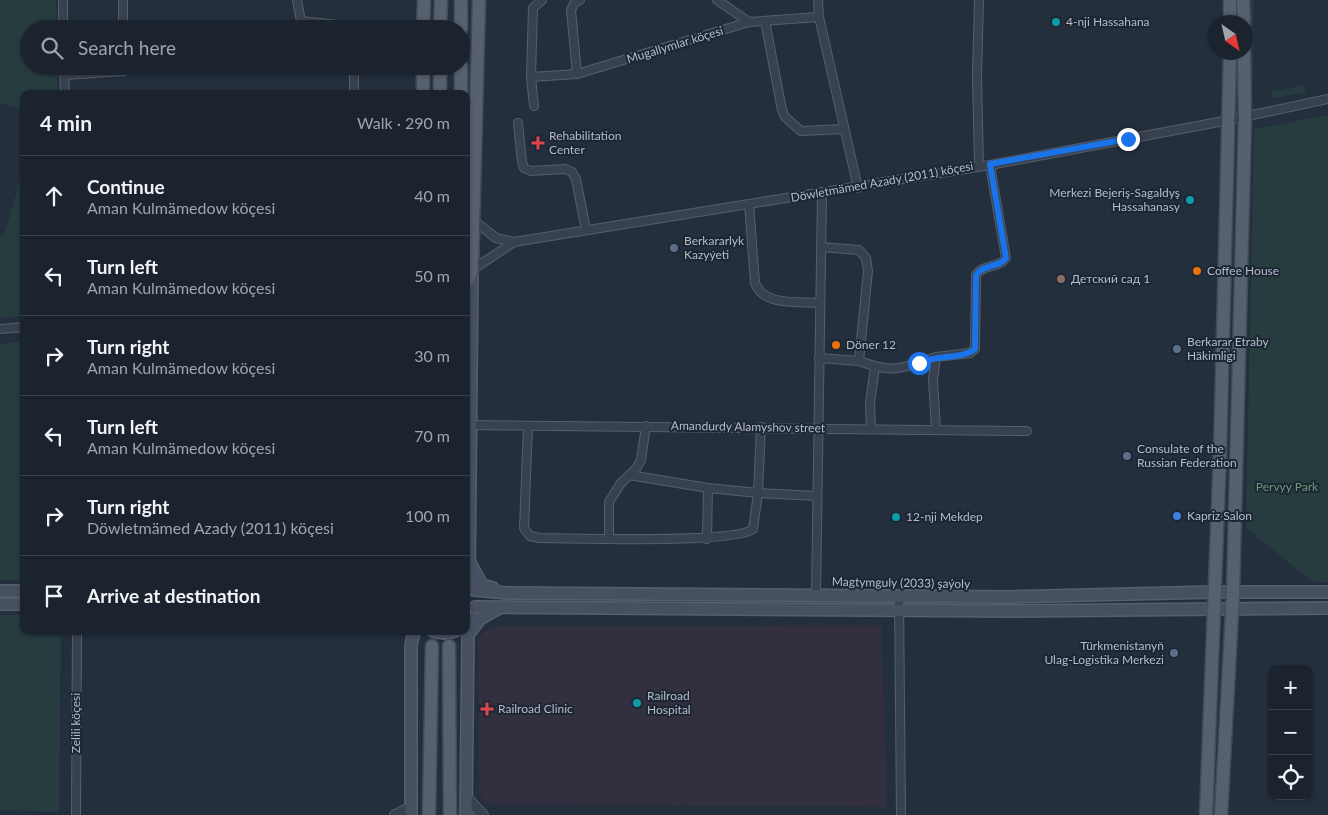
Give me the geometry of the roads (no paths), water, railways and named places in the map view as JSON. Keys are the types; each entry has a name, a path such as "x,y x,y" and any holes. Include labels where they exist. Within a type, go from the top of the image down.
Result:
{"main road":[{"path":"424,0 424,20"},
{"path":"440,0 440,20"},
{"path":"461,0 461,20"},
{"path":"470,426 479,0"},
{"path":"1230,0 1230,15"},
{"path":"1243,0 1244,15"},
{"path":"1206,815 1213,592 1221,435 1230,60"},
{"path":"1221,815 1233,592 1244,60"},
{"path":"423,75 423,90"},
{"path":"440,75 440,90"},
{"path":"461,75 461,90"},
{"path":"470,209 473,220"},
{"path":"470,274 472,270"},
{"path":"470,562 482,585 506,592"},
{"path":"470,583 471,616 503,606 900,610 1231,610 1328,608"},
{"name":"Magtymguly (2033) şaýoly","path":"470,583 506,592 816,596 1010,597 1213,592 1328,592"},
{"path":"0,591 20,591"},
{"path":"0,604 20,604"},
{"path":"470,633 480,619 503,606"},
{"path":"409,635 411,646 411,811"},
{"path":"411,646 413,635"},
{"path":"466,815 468,636"},
{"path":"429,815 432,646"},
{"path":"449,646 450,815"}],"street":[{"path":"63,0 63,20"},
{"path":"123,0 123,20"},
{"path":"297,0 301,20"},
{"path":"534,106 531,77 533,8 542,0"},
{"path":"577,74 571,10 575,2 580,0"},
{"path":"717,0 749,22"},
{"path":"818,0 819,18 858,188"},
{"path":"979,0 977,76 979,166"},
{"name":"Mugallymlar köçesi","path":"531,77 577,74 749,22 819,18"},
{"path":"766,21 782,110 786,117 801,131 844,129"},
{"path":"65,75 65,90"},
{"path":"354,75 354,90"},
{"name":"Döwletmämed Azady (2011) köçesi","path":"472,270 514,242 858,188 1229,120 1328,99"},
{"path":"518,123 524,168 531,171 565,169 572,172 576,179 586,230"},
{"path":"819,358 860,361 875,367 903,369 936,357 970,353 975,349 976,275 981,270 1002,263 1006,258 990,164"},
{"path":"816,596 822,193"},
{"path":"749,204 755,283 762,296 772,299 820,303"},
{"path":"473,220 496,238 514,242"},
{"path":"821,247 859,250 866,258 868,270 860,361"},
{"path":"0,329 20,326"},
{"path":"936,357 933,380 936,429"},
{"path":"871,428 870,403 875,367"},
{"name":"Amandurdy Alamyshov street","path":"470,426 1027,430"},
{"path":"608,537 609,502 621,483 641,460 646,426"},
{"path":"528,427 524,528 530,536 539,538 707,539 746,534 753,529 758,493 761,427"},
{"path":"629,476 708,488 818,496"},
{"path":"707,539 708,488"},
{"path":"899,596 901,815"},
{"name":"Zelili köçesi","path":"76,635 76,815"},
{"path":"466,797 483,815"},
{"path":"395,815 411,811"}],"place":[{"name":"4-nji Hassahana","path":"1056,22"},
{"name":"Rehabilitation Center","path":"538,143"},
{"name":"Merkezi Bejeriş-Sagaldyş Hassahanasy","path":"1190,200"},
{"name":"Berkararlyk Kazyýeti","path":"674,248"},
{"name":"Coffee House","path":"1197,271"},
{"name":"Детский сад 1","path":"1061,279"},
{"name":"Döner 12","path":"836,345"},
{"name":"Berkarar Etraby Häkimligi","path":"1177,349"},
{"name":"Consulate of the Russian Federation","path":"1127,456"},
{"name":"Kapriz Salon","path":"1177,516"},
{"name":"12-nji Mekdep","path":"896,517"},
{"name":"Türkmenistanyň Ulag-Logistika Merkezi","path":"1174,653"},
{"name":"Railroad Hospital","path":"637,703"},
{"name":"Railroad Clinic","path":"487,709"}],"park label":[{"name":"Pervyy Park","path":"1287,487"}]}
